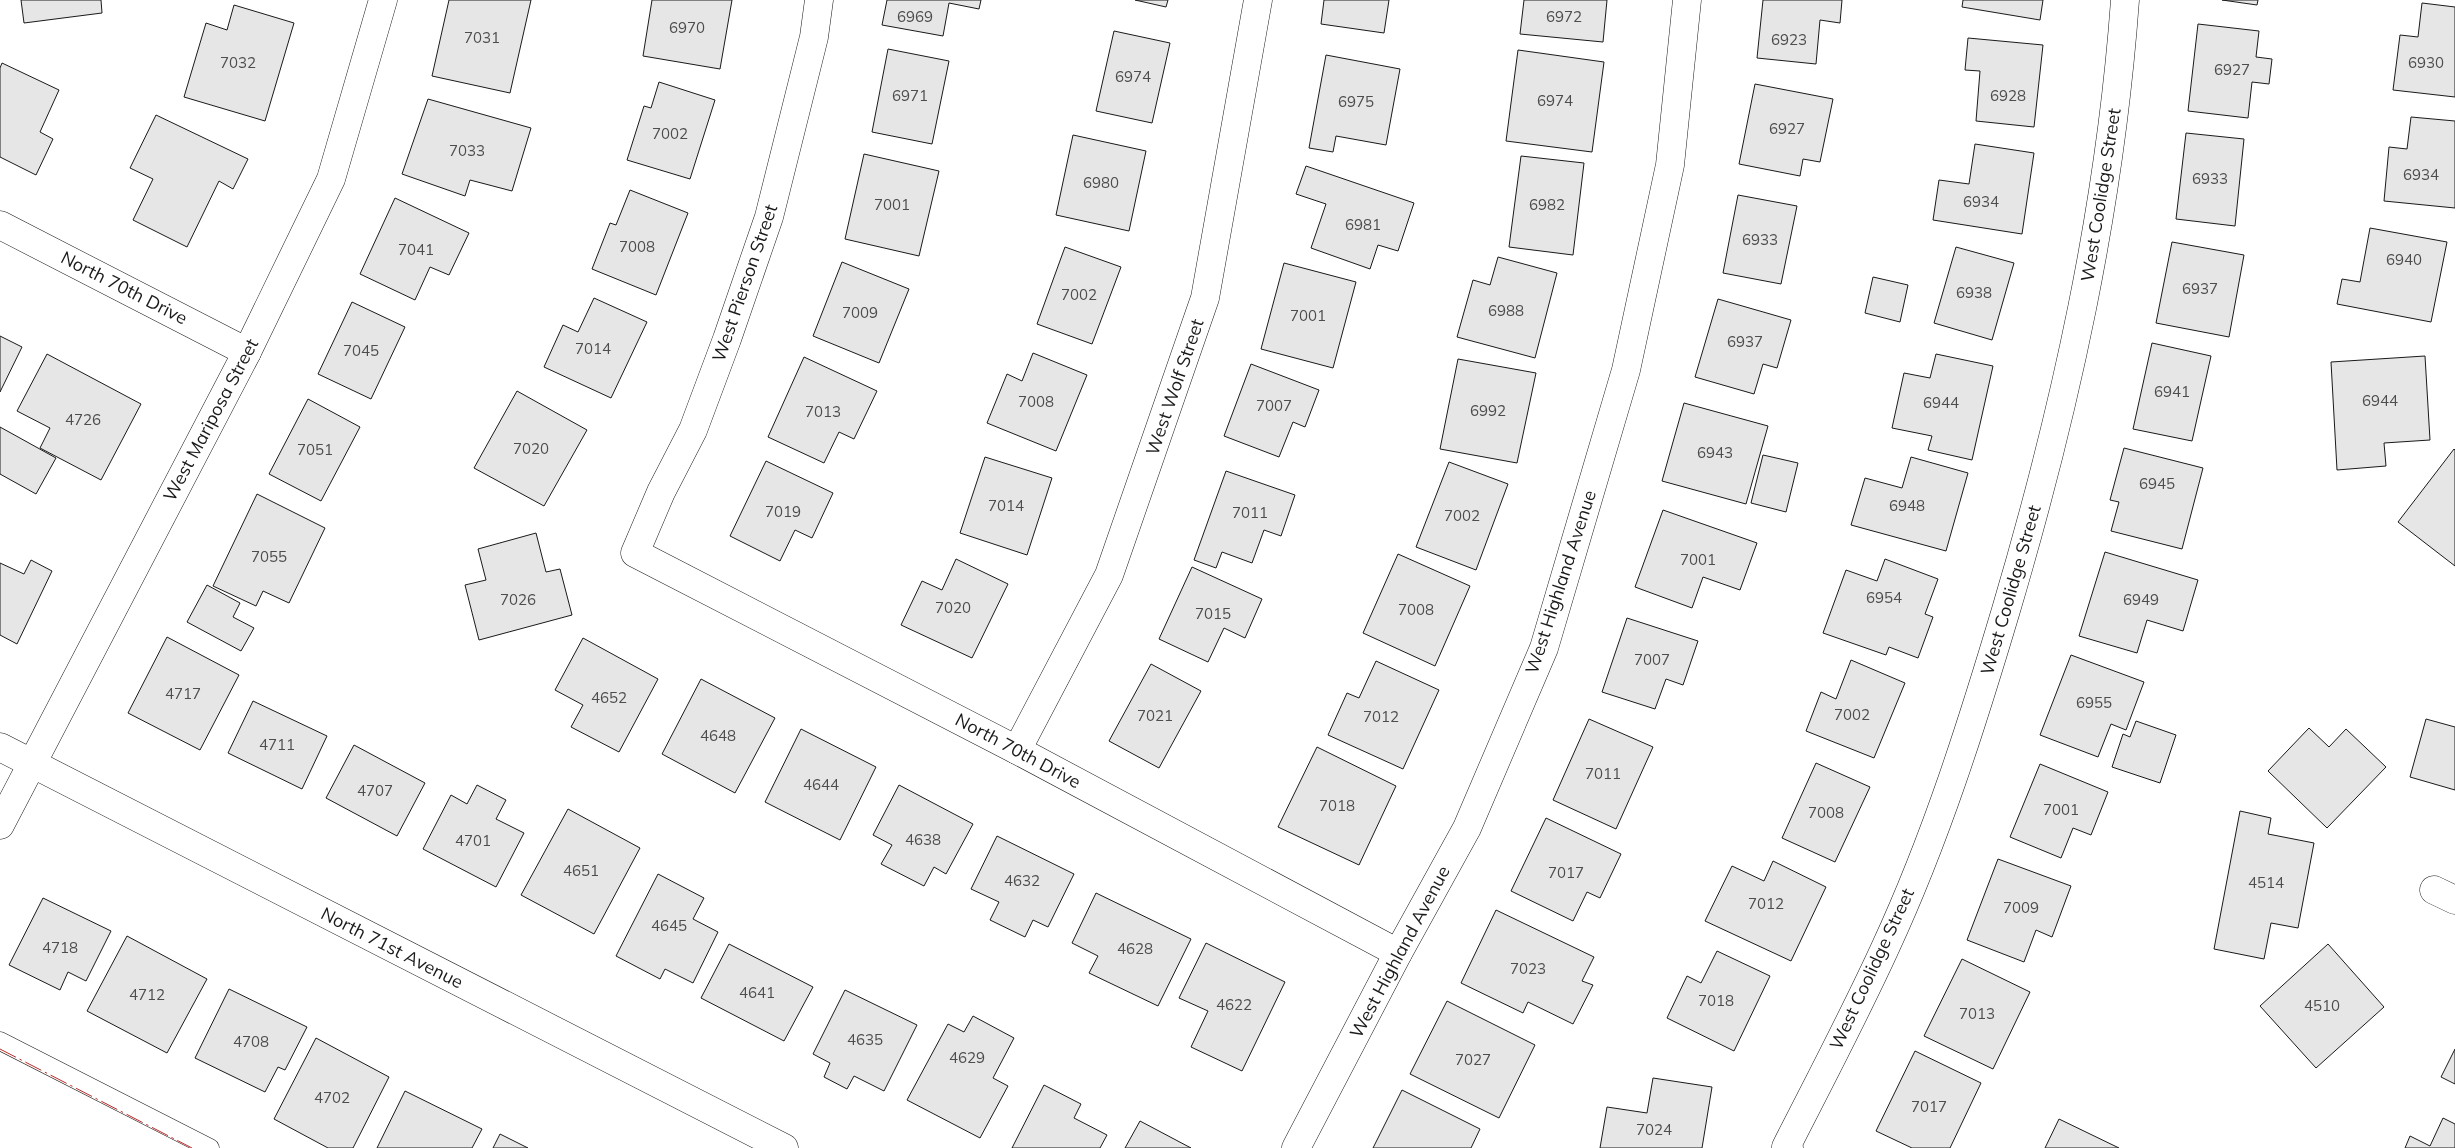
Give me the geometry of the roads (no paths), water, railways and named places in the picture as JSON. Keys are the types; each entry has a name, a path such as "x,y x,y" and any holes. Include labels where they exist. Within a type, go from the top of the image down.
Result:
{"street":[{"name":"West Mariposa Street","path":"0,825 247,352 331,179 383,0"},
{"name":"West Pierson Street","path":"635,553 661,492 693,430 769,217 814,37 819,0"},
{"name":"West Wolf Street","path":"1017,750 1109,575 1206,298 1258,0"},
{"name":"West Highland Avenue","path":"1296,1148 1398,953 1467,828 1544,648 1626,370 1670,165 1687,0"},
{"name":"West Coolidge Street","path":"1788,1147 1886,947 1925,854 1959,765 2030,530 2063,399 2087,285 2118,83 2125,0"},
{"name":"North 70th Drive","path":"0,224 247,352"},
{"name":"North 70th Drive","path":"635,553 1017,750 1398,953"},
{"name":"North 71st Avenue","path":"0,747 784,1148"}],"lane":[{"path":"0,1041 210,1148"}]}
